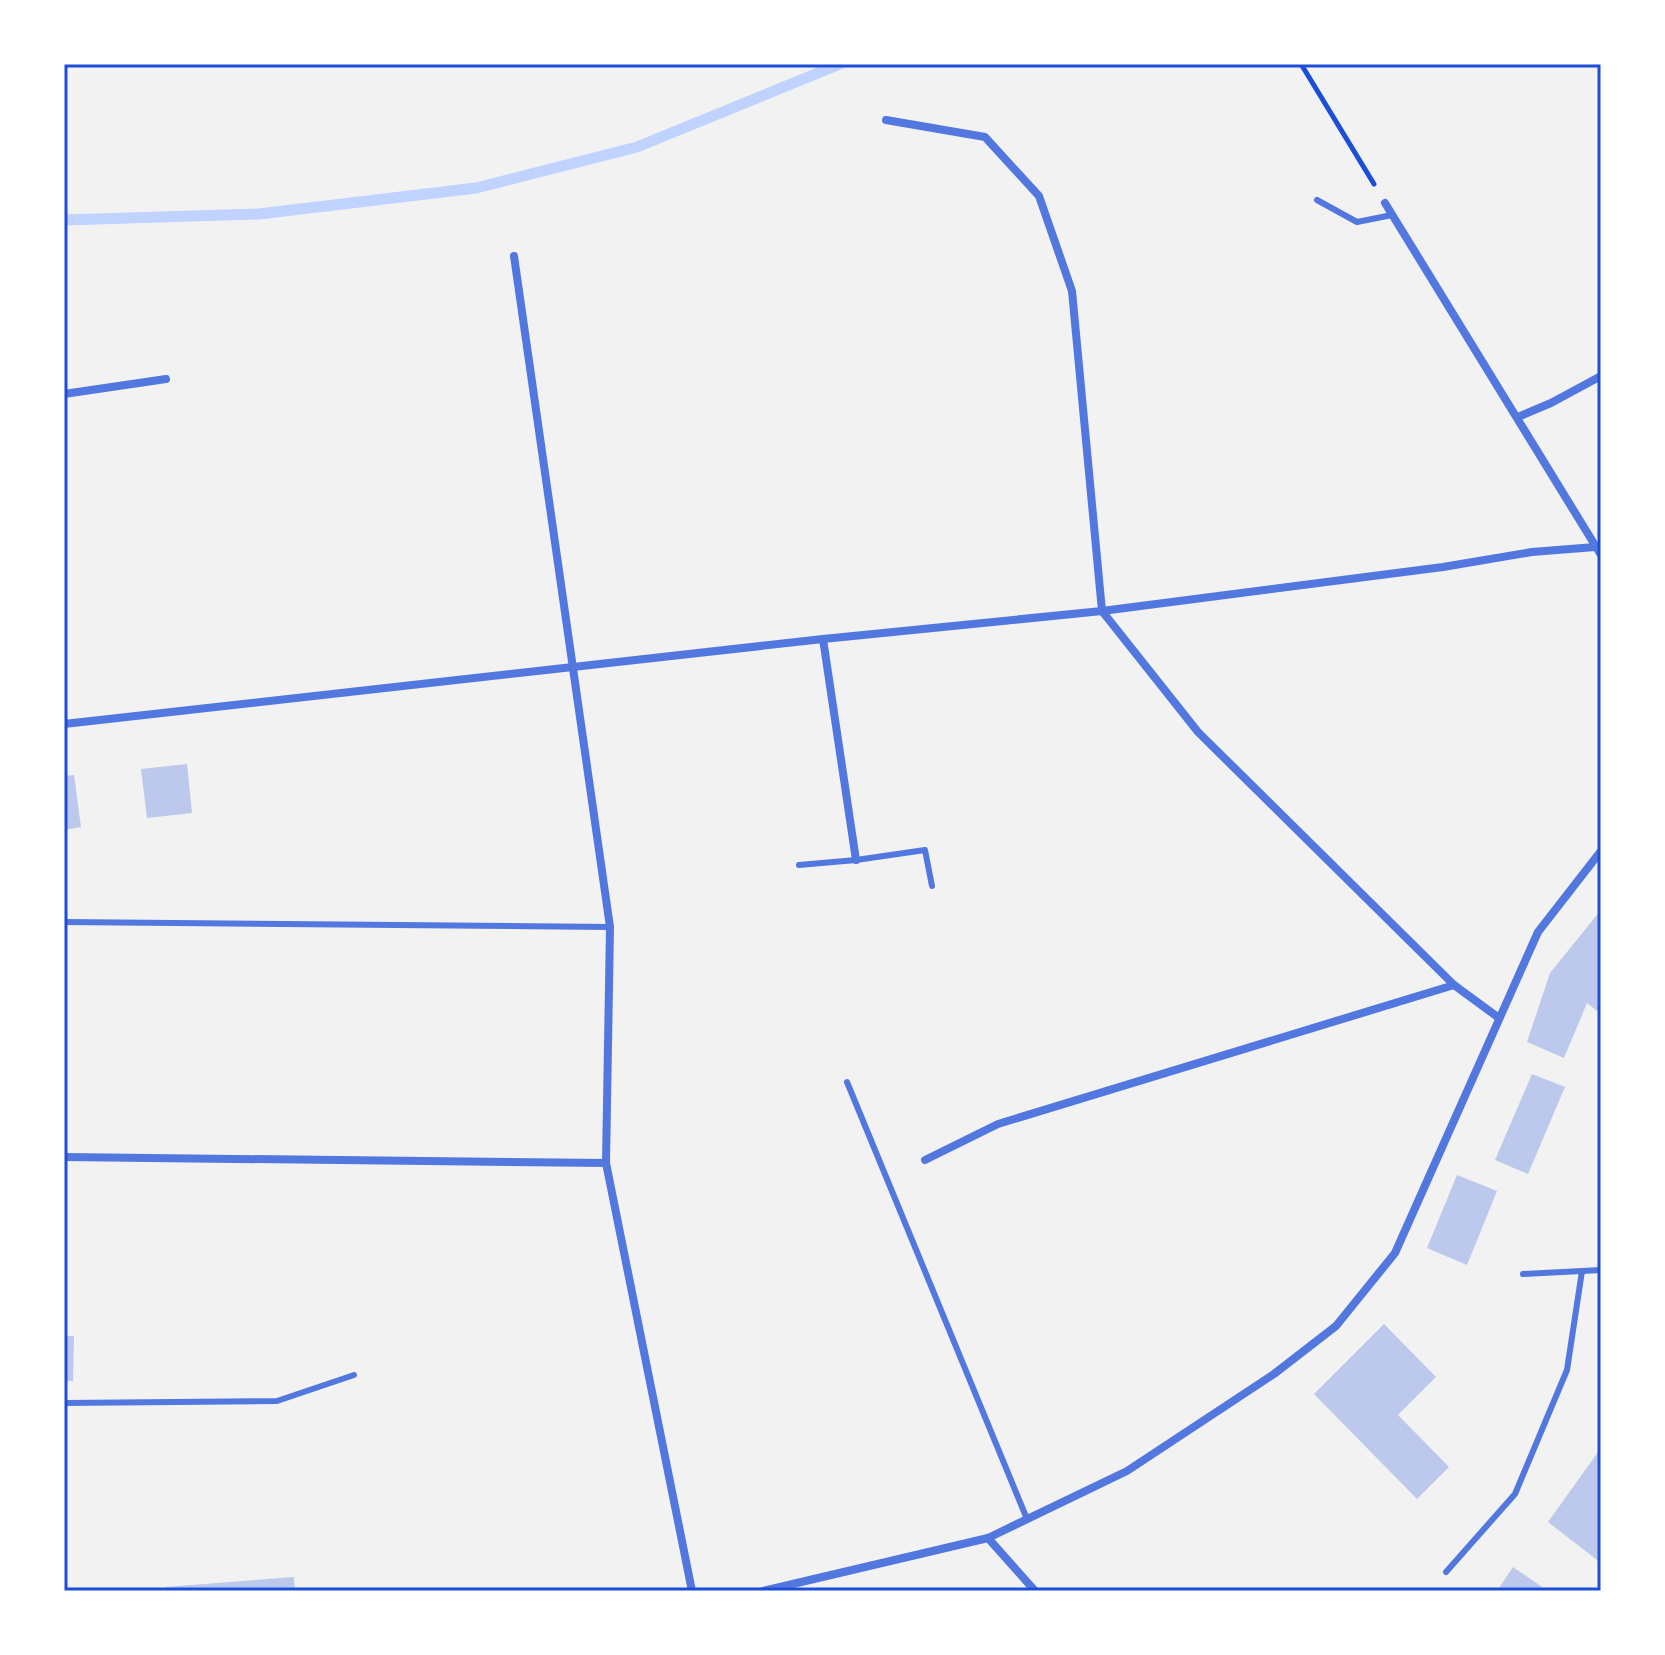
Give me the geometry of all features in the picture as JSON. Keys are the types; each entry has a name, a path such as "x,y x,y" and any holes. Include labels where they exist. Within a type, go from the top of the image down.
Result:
{"street":[{"path":"886,120 985,137 1039,196 1072,291 1102,611 1198,732 1454,985 1499,1018"},
{"path":"1385,203 1601,555"},
{"path":"514,256 610,927 606,1163 692,1591"},
{"path":"1518,417 1601,376"},
{"path":"64,394 166,379"},
{"path":"64,724 1102,611 1443,567 1532,552 1595,547"},
{"path":"823,639 856,860"},
{"path":"763,1591 988,1538 1127,1471 1274,1374 1336,1326 1395,1253 1538,932 1601,851"},
{"path":"925,1160 998,1124 1454,985"},
{"path":"64,1157 606,1163"},
{"path":"988,1538 1035,1591"}],"lane":[{"path":"1317,200 1357,222 1392,215"},
{"path":"799,865 925,850 932,886"},
{"path":"64,922 610,927"},
{"path":"847,1082 1027,1519"},
{"path":"1523,1274 1601,1270"},
{"path":"1446,1572 1515,1494 1567,1370 1582,1271"},
{"path":"64,1403 277,1401 354,1375"}],"path":[{"path":"1301,64 1385,203"}],"building":[{"path":"187,764 192,813 147,818 141,769"},
{"path":"74,775 81,827 64,830 64,776"},
{"path":"1601,910 1601,1014 1587,1003 1564,1058 1527,1042 1550,973"},
{"path":"1532,1074 1565,1087 1528,1174 1495,1160"},
{"path":"1457,1175 1497,1191 1467,1265 1427,1248"},
{"path":"1384,1324 1436,1377 1398,1415 1449,1467 1417,1499 1314,1394"},
{"path":"64,1336 74,1336 73,1381 64,1381"},
{"path":"1601,1448 1601,1563 1548,1522"},
{"path":"1513,1567 1548,1591 1497,1591"},
{"path":"294,1577 295,1591 166,1591 165,1587"}],"waterway":[{"path":"64,220 259,214 476,188 637,147 840,64"}]}
